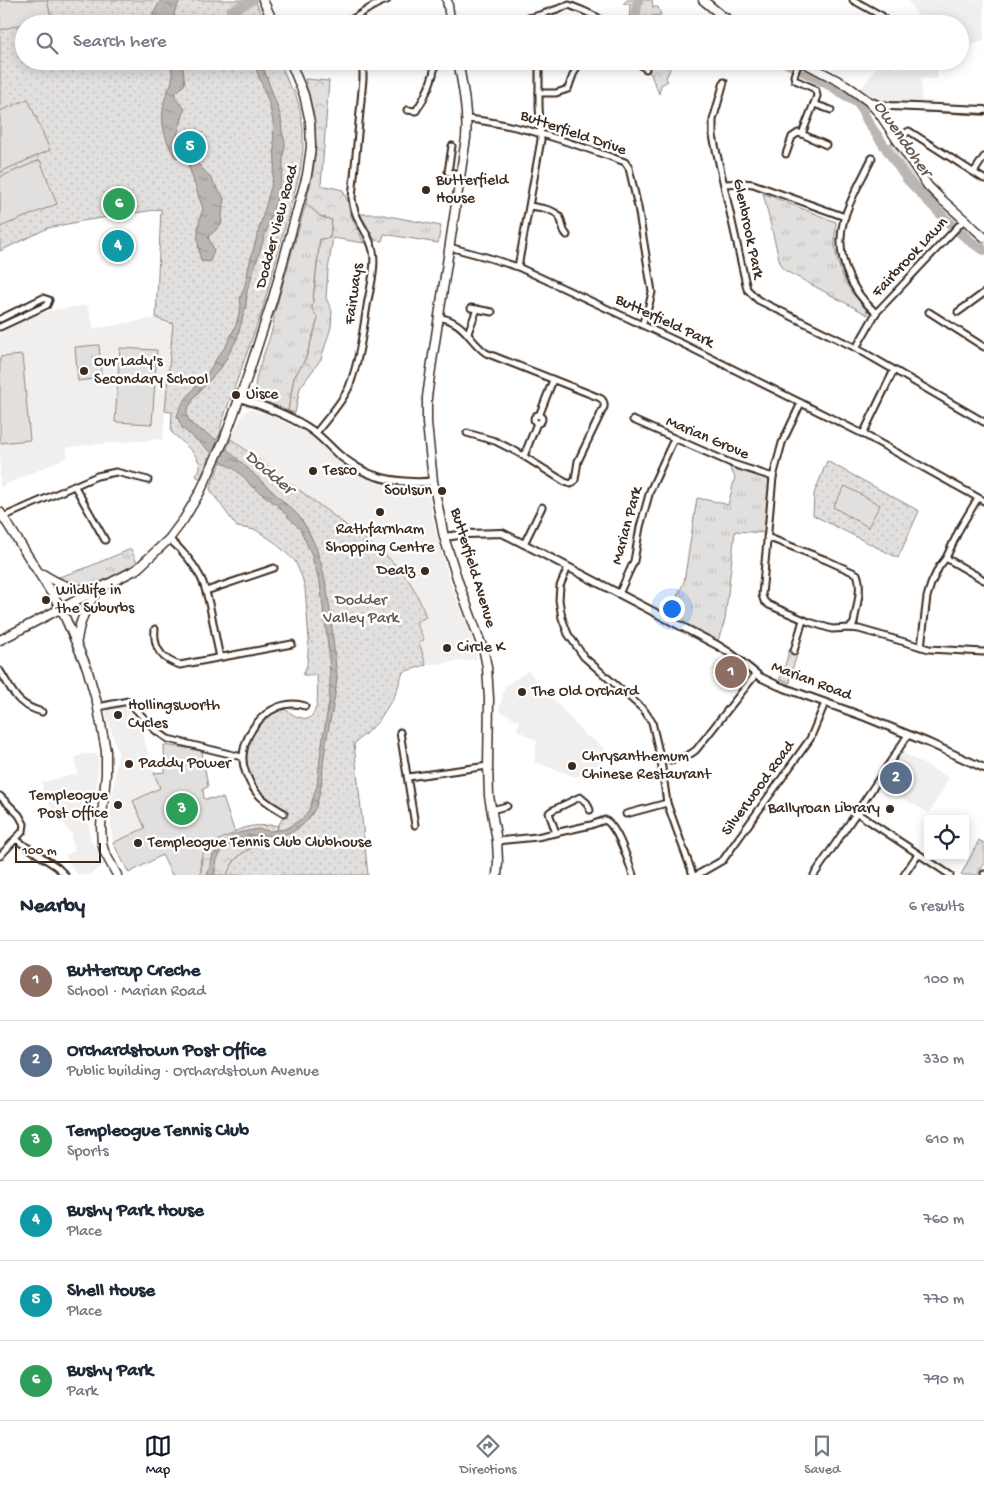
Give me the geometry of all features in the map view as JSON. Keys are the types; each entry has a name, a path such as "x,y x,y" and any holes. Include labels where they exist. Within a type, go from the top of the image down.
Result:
{"main road":[{"path":"263,0 270,15"},
{"path":"447,0 450,15"},
{"path":"703,0 721,15"},
{"name":"Dodder View Road","path":"0,640 137,569 169,539 190,510 224,440 240,398 274,298 303,192 310,158 311,134 307,108 293,70"},
{"name":"Butterfield Avenue","path":"459,70 467,119 466,138 438,318 428,396 427,423 433,481 444,537 484,652 487,667 489,700 488,766 491,810 497,841 497,875"},
{"path":"815,70 846,85 868,101 877,111 928,186 984,237"},
{"path":"2,515 61,608 87,668 98,707 106,755 102,843 104,851 117,875"},
{"path":"37,570 60,585 83,590 97,590"},
{"path":"77,642 78,630 86,608 97,590"}],"street":[{"path":"361,15 377,3 387,0"},
{"path":"852,0 862,2 881,15"},
{"path":"540,15 569,5 593,15"},
{"name":"Fairways","path":"316,433 349,388 358,360 372,278 374,252 355,214 352,198 362,70"},
{"path":"407,110 416,111 430,88 434,70"},
{"path":"518,267 541,134 540,70"},
{"path":"539,93 556,93 568,89 575,70"},
{"path":"795,70 795,80 816,91 814,104 802,134"},
{"name":"Glenbrook Park","path":"724,82 713,120 713,136 747,289 758,300 856,348 984,422"},
{"path":"868,101 879,105 891,106 984,110"},
{"path":"814,104 830,110"},
{"path":"877,111 891,106"},
{"name":"Butterfield Drive","path":"467,119 488,121 541,134 626,162 630,168 638,207 652,292 642,325"},
{"path":"896,139 906,129 984,179"},
{"path":"786,154 792,137 798,133 826,145"},
{"path":"452,146 448,172 460,174"},
{"path":"974,172 984,157"},
{"name":"Fairbrook Lawn","path":"872,158 845,217 840,241 841,255 847,275 856,291 876,313"},
{"path":"724,184 753,184 845,217"},
{"path":"530,206 552,211 559,215 563,231 567,235"},
{"name":"Fairbrook Lawn","path":"856,348 876,313 964,220"},
{"name":"Butterfield Park","path":"449,248 518,267 683,344 863,434 984,501"},
{"path":"958,312 984,294"},
{"path":"0,319 43,298 49,300 48,305 0,327"},
{"path":"468,333 474,308 492,312"},
{"path":"929,312 984,347"},
{"path":"438,318 459,326 486,353 602,399 605,403 578,461 575,480 571,484 496,441 468,433"},
{"path":"863,434 894,370"},
{"path":"524,456 536,423 542,421 540,416 553,380"},
{"path":"240,398 282,413 309,427 361,470 376,476 412,482 433,481"},
{"path":"801,403 782,444 773,478 762,594 764,601 803,620 832,629 850,628 937,650 984,652"},
{"name":"Marian Grove","path":"632,420 733,464 773,478"},
{"name":"Marian Park","path":"619,594 634,561 640,527 650,491 674,439"},
{"path":"2,515 97,476 116,472 148,480"},
{"path":"74,485 105,540"},
{"path":"921,647 927,597 938,568 946,558 960,528 978,498"},
{"path":"524,544 542,506"},
{"name":"Marian Road","path":"444,537 502,533 720,647 756,674 778,686 865,717 984,768"},
{"path":"767,537 857,574 859,589 854,623 850,628"},
{"path":"169,539 187,556 201,578 206,591 220,658"},
{"path":"946,558 984,580"},
{"path":"568,567 560,586 558,600 568,634 584,657 644,710 652,722 661,761 667,803 695,875"},
{"path":"206,591 274,568"},
{"path":"794,651 803,620"},
{"path":"155,629 154,639 160,653 164,658 180,665 292,644"},
{"path":"0,671 21,703 42,712"},
{"path":"661,761 681,758 690,755 696,750 756,674"},
{"path":"98,707 128,701 155,730 168,739 242,757"},
{"name":"Silverwood Road","path":"695,875 723,860 802,752 810,739 825,703"},
{"path":"284,813 255,792 242,757 246,742 253,728 262,717 283,706 299,704 305,706"},
{"path":"400,732 416,825"},
{"path":"814,875 908,735"},
{"path":"408,777 488,766"},
{"path":"0,796 24,824 23,830 0,856"},
{"path":"556,833 550,811 580,797 587,803 590,810"},
{"path":"626,814 667,803"},
{"path":"491,810 507,806"},
{"path":"857,813 950,875"},
{"path":"497,841 537,837 605,820 610,822 616,831 633,875"},
{"path":"15,839 57,867 65,875"},
{"path":"904,875 918,854"}],"shaded area":[{"path":"908,0 984,0 984,40 969,46 969,15 917,15"},
{"path":"875,70 937,70 937,79 921,78 922,103 883,102 871,97 861,89"},
{"name":"Our Lady's Secondary School","path":"87,305 94,329 156,318 173,323 163,439 66,448 68,457 0,487 0,331 37,313"},
{"name":"Rathfarnham Shopping Centre","path":"248,409 271,415 308,434 340,461 375,482 420,490 429,497 435,529 450,582 468,627 477,659 426,665 418,642 424,640 416,621 426,617 419,597 410,583 398,566 382,552 231,439 242,415"},
{"path":"717,660 741,676 733,688 711,670"},
{"path":"528,671 586,736 597,742 611,756 576,777 534,762 537,741 517,730 520,721 499,711 505,686"},
{"path":"127,704 129,722 126,723 126,727 140,726 160,788 133,801 146,827 113,843 110,818 118,752 104,708"},
{"path":"902,752 949,778 929,813 882,787 883,782 893,770"},
{"path":"83,754 98,754 95,803 89,828 90,838 105,864 89,875 78,875 73,869 65,855 75,851 71,837 73,836 41,793 43,790 42,782 77,774 75,758"}],"green space":[{"path":"0,0 255,0 261,15 15,15 15,70 283,70 289,85 295,92 303,129 300,172 262,311 221,425 221,431 200,479 196,476 200,468 197,458 171,432 172,412 165,411 173,324 156,318 161,209 48,228 0,251"},
{"path":"0,0 47,0 51,15 15,15 15,26 0,30"},
{"path":"627,0 652,0 653,7 658,7 661,15 629,15 630,4 623,4"},
{"path":"649,70 670,70 666,78 668,81 661,85 659,94"},
{"path":"305,79 329,81 321,185 343,190 350,214 364,243 333,238 326,298 332,311 331,327 321,359 300,388 295,413 288,411 294,378 306,358 318,319 312,309 320,239 330,238 332,220 320,216 306,203 313,174 316,137"},
{"path":"28,99 50,150 0,172 0,111"},
{"path":"896,140 915,168 963,221 962,224 984,243 984,254 934,208 907,179 885,147"},
{"path":"40,160 57,204 0,227 0,177"},
{"path":"763,193 836,222 835,245 840,270 852,293 864,305 868,315 781,267"},
{"path":"306,203 320,216 332,220 330,238 320,239 312,309 318,319 306,358 294,378 288,411 257,398 255,389"},
{"path":"360,214 378,214 441,226 438,243 384,234 382,241 375,240"},
{"path":"99,345 101,374 93,374 94,379 78,381 75,347"},
{"path":"120,348 157,350 152,424 115,422"},
{"path":"22,355 30,440 0,443 0,357"},
{"name":"Dodder Valley Park","path":"231,439 390,559 409,581 426,617 416,622 424,640 419,642 426,665 403,672 395,695 378,722 354,744 368,875 227,875 240,855 252,848 275,840 278,826 286,812 264,796 254,784 246,761 250,739 255,729 272,713 284,709 297,717 308,719 317,705 318,692 317,675 303,675 307,665 309,640 305,588 295,561 273,541 256,530 237,527 211,491 210,487"},
{"path":"725,460 769,479 770,486 765,533 735,531 725,620 716,646 666,619 684,582 697,498 728,505 735,477"},
{"path":"827,461 919,511 898,558 813,515 814,494"},
{"path":"845,486 880,505 868,527 833,507"},
{"path":"131,549 137,563 126,571 86,588 53,579 83,569"},
{"path":"789,650 798,652 791,673 790,683 779,679 783,674"},
{"path":"164,745 202,751 208,787 203,789 204,799 223,798 235,833 225,837 206,850 201,859 200,875 172,875 162,855 129,873 113,843 145,828 133,801 160,788 154,773 165,772"},
{"path":"278,826 275,840 246,851 235,860 227,875 200,875 201,860 204,852 213,843 226,835 247,827"},
{"path":"979,840 984,843 984,865 977,875 961,875"}],"water":[{"path":"161,0 180,0 174,15 153,14"},
{"path":"183,70 185,84 175,94 175,98 185,109 177,135 224,198 221,225 208,237 214,250 210,262 201,261 198,235 199,221 203,209 187,161 175,157 167,141 163,125 163,109 171,84 172,71"},
{"path":"256,70 264,70 281,117 285,141 283,172 277,198 247,291 246,305 237,339 221,368 196,395 187,410 187,416 191,424 217,440 298,515 309,532 323,571 337,675 320,790 313,813 303,825 292,832 283,835 247,837 238,840 219,856 214,875 207,875 213,855 219,847 238,833 258,829 270,831 286,829 303,818 309,810 317,786 329,702 329,654 320,583 311,553 300,529 277,505 251,486 245,478 182,428 177,416 185,400 206,376 226,346 236,325 241,306 240,299 271,187 275,163 273,121 269,103"}],"waterway":[{"name":"Owendoher","path":"231,11 252,0"},
{"name":"Owendoher","path":"636,15 638,0"},
{"name":"Owendoher","path":"800,70 833,87 859,104 868,122 907,179 950,224 971,242 984,250"},
{"path":"903,110 984,115"}],"place":[{"name":"Shell House","path":"190,147"},
{"name":"Butterfield House","path":"426,190"},
{"name":"Bushy Park","path":"119,204"},
{"name":"Bushy Park House","path":"118,246"},
{"name":"Our Lady's Secondary School","path":"84,371"},
{"name":"Uisce","path":"236,395"},
{"name":"Tesco","path":"313,471"},
{"name":"Soulsun","path":"442,491"},
{"name":"Rathfarnham Shopping Centre","path":"380,512"},
{"name":"Dealz","path":"425,571"},
{"name":"Wildlife in the Suburbs","path":"46,600"},
{"name":"Circle K","path":"447,648"},
{"name":"Buttercup Creche","path":"731,672"},
{"name":"The Old Orchard","path":"522,692"},
{"name":"Hollingsworth Cycles","path":"118,715"},
{"name":"Paddy Power","path":"129,764"},
{"name":"Chrysanthemum Chinese Restaurant","path":"572,766"},
{"name":"Orchardstown Post Office","path":"896,778"},
{"name":"Templeogue Post Office","path":"118,805"},
{"name":"Templeogue Tennis Club","path":"182,809"},
{"name":"Ballyroan Library","path":"890,809"},
{"name":"Templeogue Tennis Club Clubhouse","path":"138,843"}],"water label":[{"name":"Dodder","path":"269,473"}]}
